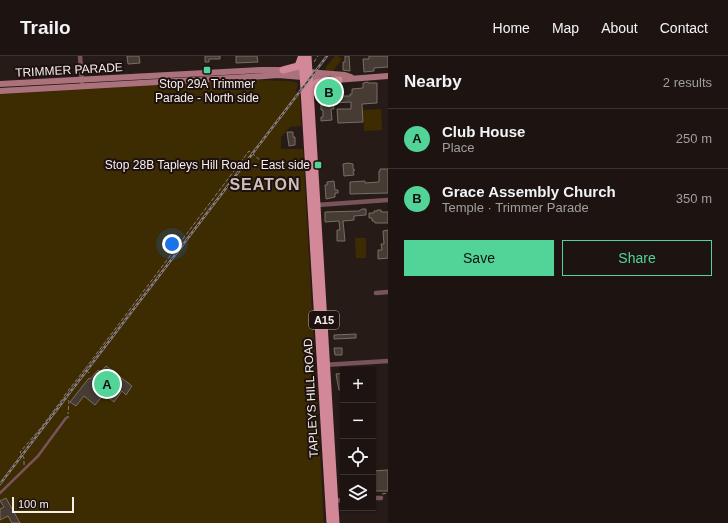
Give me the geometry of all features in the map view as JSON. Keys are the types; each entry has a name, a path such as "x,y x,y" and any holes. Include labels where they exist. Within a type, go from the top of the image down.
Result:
{"main road":[{"path":"283,70 298,66 302,56"},
{"name":"TAPLEYS HILL ROAD","path":"302,56 311,94 324,365"},
{"name":"TAPLEYS HILL ROAD","path":"308,56 306,75 332,501 336,523"},
{"name":"TRIMMER PARADE","path":"0,91 82,83 260,70 283,70 340,80 388,76"},
{"name":"TRIMMER PARADE","path":"0,84 82,83 278,75 345,75 354,78"},
{"path":"311,94 316,83 340,80"},
{"name":"TAPLEYS HILL ROAD","path":"330,523 332,501"}],"street":[{"path":"80,56 82,83"},
{"path":"317,205 388,200"},
{"path":"376,293 388,292"},
{"path":"324,365 388,361"},
{"path":"376,498 381,498"},
{"path":"332,501 340,500"}],"lane":[{"path":"0,493 32,461 68,417"}],"path":[{"path":"314,62 318,56"},
{"path":"32,461 24,458 20,452 64,397 249,151 260,160"},
{"path":"85,369 89,373"},
{"path":"64,397 69,402 68,417"},
{"path":"23,470 24,458"}],"shaded area":[{"path":"335,56 342,59 333,71 326,70 325,68"},
{"path":"251,80 291,81 298,84 296,92 300,96 301,126 290,127 281,137 281,149 303,149 324,523 0,523 0,94"},
{"path":"381,109 382,130 364,131 363,110"},
{"path":"355,238 366,238 366,258 356,258"}],"building":[{"path":"127,56 139,56 140,63 128,64"},
{"path":"205,56 220,56 220,59 209,59 209,62 205,62"},
{"path":"236,56 257,56 258,62 236,63"},
{"path":"345,56 349,56 350,71 343,70"},
{"path":"369,56 388,56 388,67 374,68 374,71 364,72 363,59 369,59"},
{"path":"363,83 377,83 377,103 362,104 363,122 338,123 337,109 351,109 351,102 333,103 334,109 331,109 332,120 321,121 321,117 323,117 323,110 321,110 319,90 338,88 339,96 350,96 350,94 352,94 352,89 363,88"},
{"path":"287,132 293,132 293,137 295,137 295,145 289,146"},
{"path":"343,164 353,164 353,169 355,170 353,171 354,175 344,176"},
{"path":"380,169 388,169 388,193 350,194 350,182 379,182"},
{"path":"334,181 335,190 338,190 338,193 335,193 335,197 326,199 325,185 327,185 327,182"},
{"path":"366,209 366,215 354,216 354,220 343,221 345,241 337,241 337,230 340,230 339,221 325,222 325,212 359,211"},
{"path":"381,210 381,212 388,212 388,223 375,223 372,221 372,218 369,218 369,213 374,213 374,211"},
{"path":"388,230 388,258 378,259 378,250 382,250 381,244 384,244 383,231"},
{"path":"356,334 356,338 334,339 334,335"},
{"path":"334,348 342,348 342,355 335,355"},
{"path":"106,366 132,386 126,395 122,391 114,402 104,394 95,405 84,396 76,406 70,402 89,378 90,379 98,370 101,372"},
{"path":"340,373 340,390 339,390 336,374"},
{"path":"388,470 388,491 376,491 376,471"},
{"path":"6,498 20,523 12,523 8,516 0,520 0,509 4,507 0,501"}],"railway":[{"path":"0,484 327,56"}],"place":[{"name":"Stop 29A Trimmer Parade - North side","path":"207,70"},
{"name":"Grace Assembly Church","path":"329,92"},
{"name":"Stop 28B Tapleys Hill Road - East side","path":"318,165"},
{"name":"Club House","path":"107,384"}],"district":[{"name":"SEATON","path":"265,184"}]}
